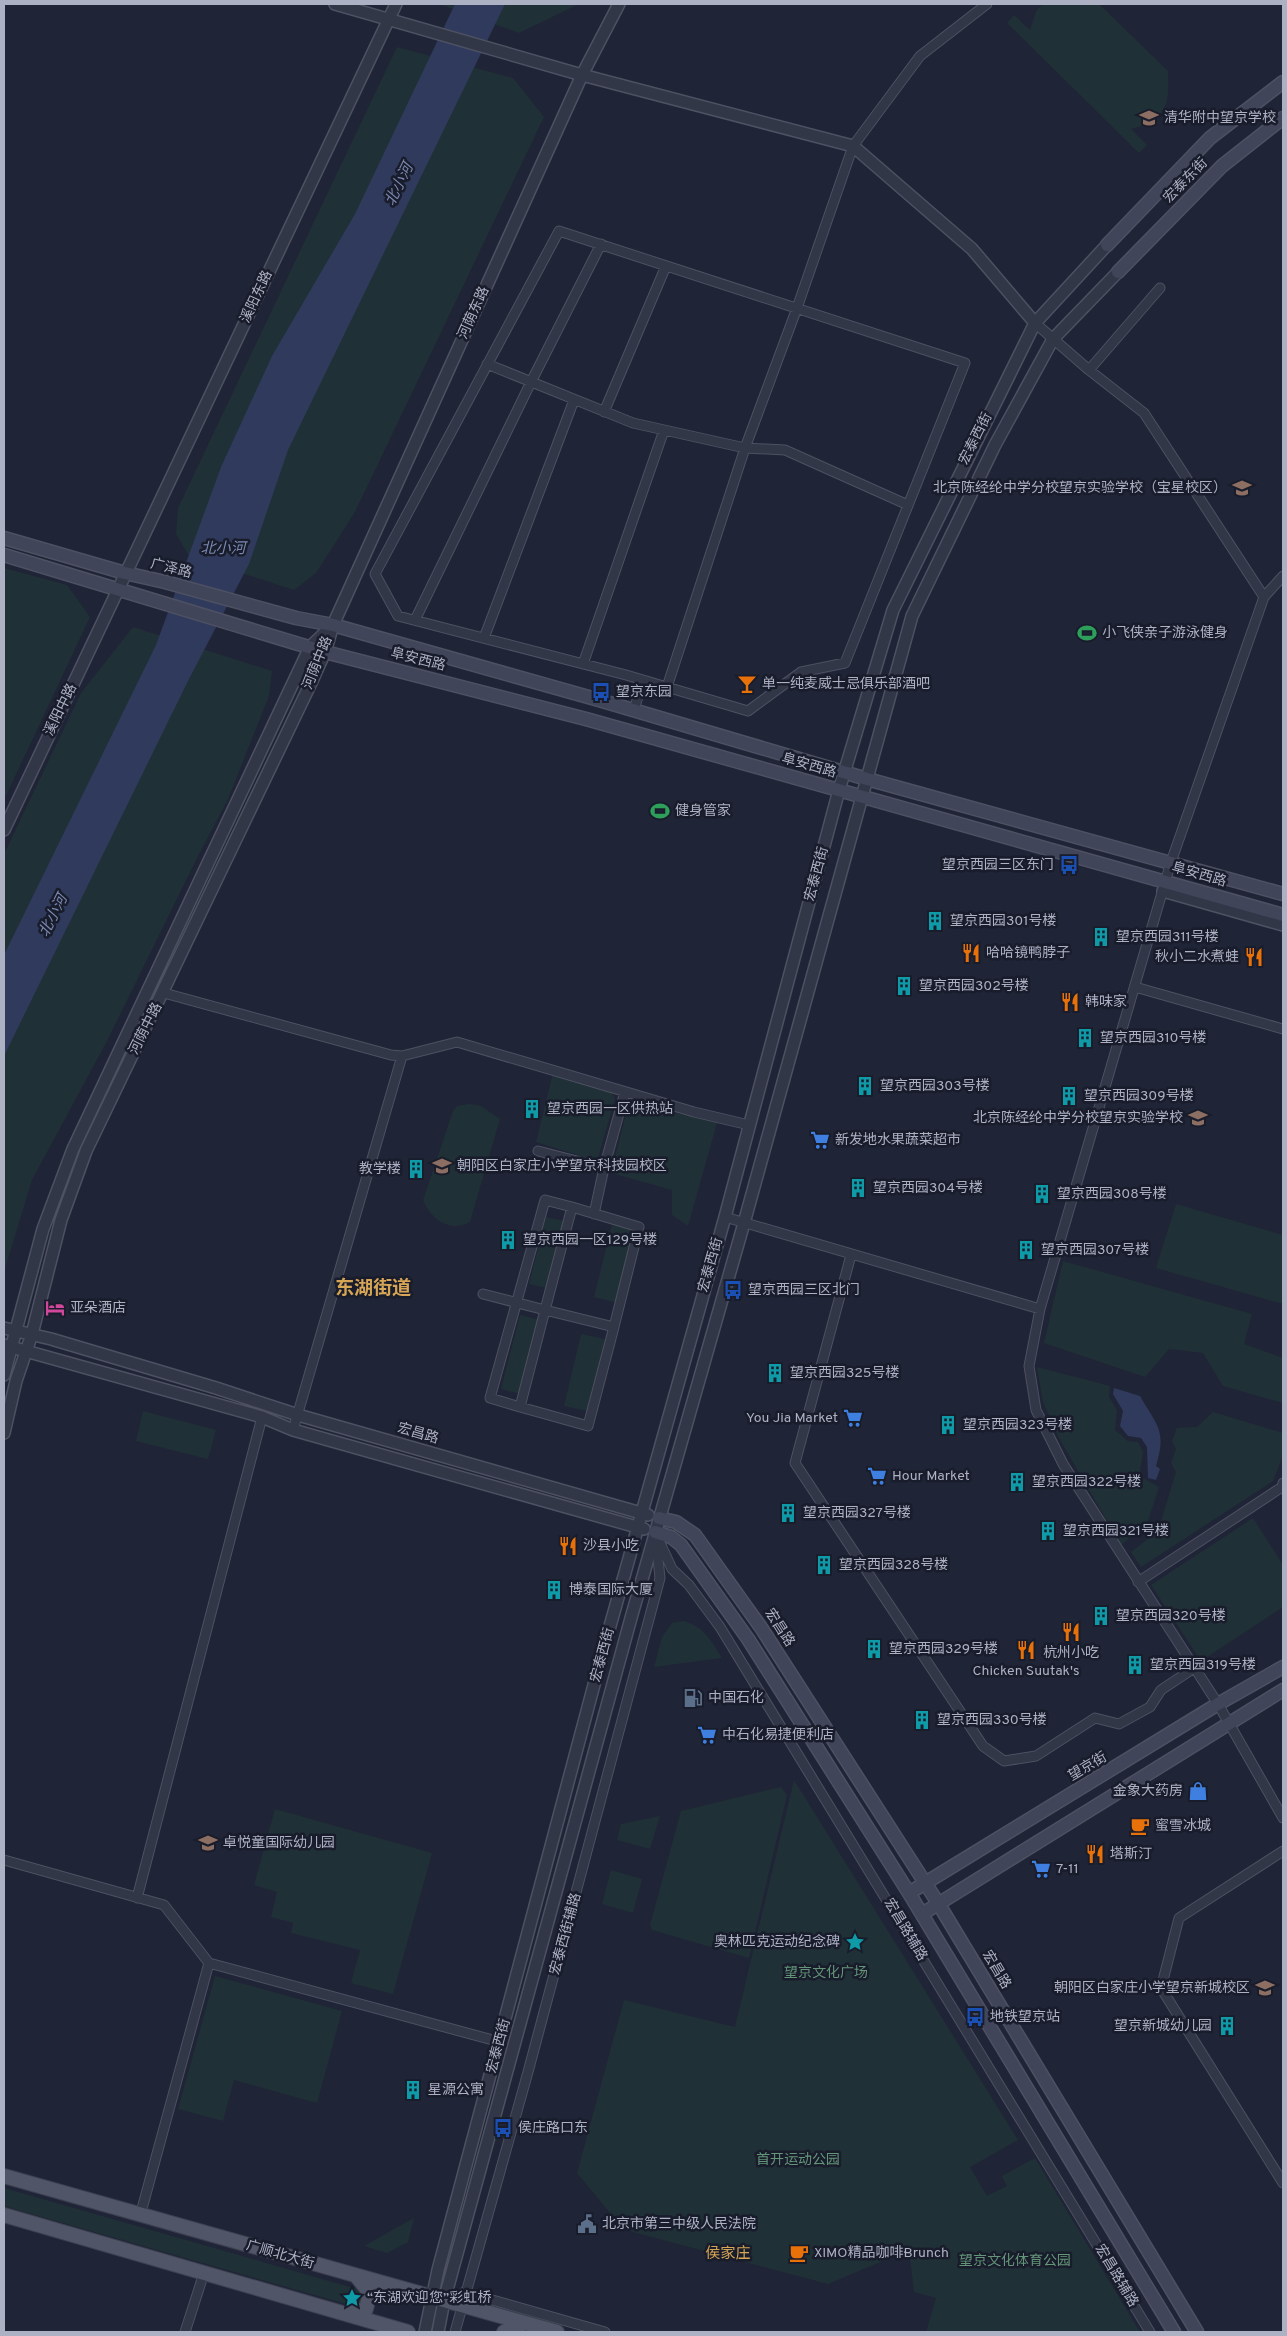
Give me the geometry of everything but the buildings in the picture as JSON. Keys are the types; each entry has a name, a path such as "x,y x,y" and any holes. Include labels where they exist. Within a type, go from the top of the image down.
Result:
{"main road":[{"path":"1107,245 1210,138 1283,82"},
{"name":"宏泰东街","path":"1118,272 1222,166 1283,118"},
{"name":"广泽路","path":"4,538 125,573 296,618 333,625"},
{"path":"4,556 325,652"},
{"name":"阜安西路","path":"333,625 634,710 867,779 1283,894"},
{"name":"阜安西路","path":"325,652 586,719 862,796 1165,886 1283,915"},
{"name":"宏昌路","path":"659,1518 676,1522 686,1528 703,1545 762,1628 938,1903 1197,2332"},
{"path":"655,1532 671,1537 690,1556 748,1639 922,1914 1174,2332"},
{"name":"望京街","path":"909,1893 924,1882 1147,1749 1218,1704 1283,1667"},
{"path":"922,1914 1283,1690"},
{"name":"广顺北大街","path":"4,2176 437,2299 463,2298 525,2323 557,2332"},
{"path":"4,2215 404,2332"},
{"path":"345,2314 366,2309 370,2293 356,2277"},
{"path":"504,2332 525,2323"}],"street":[{"path":"335,4 582,75 853,146 972,249 1035,323 1089,370 1144,413 1264,597"},
{"name":"溪阳东路","path":"119,590 125,573 396,4"},
{"name":"河荫东路","path":"333,625 582,75 619,4"},
{"path":"667,687 745,448 797,308 853,146 920,56 987,4"},
{"path":"559,231 797,308 965,363 845,663 801,672 748,711 643,680 398,616 375,574 559,231"},
{"path":"416,620 531,382 601,244"},
{"name":"宏泰西街","path":"437,2299 500,2042 638,1528 725,1217 839,790 893,610 1035,323 1107,245"},
{"path":"604,412 666,266"},
{"name":"宏泰西街","path":"425,2332 437,2299 744,1223 912,616 995,445 1053,339 1118,272"},
{"path":"1089,370 1160,288"},
{"path":"487,364 632,424 745,448 784,450 908,506"},
{"path":"484,638 574,400"},
{"path":"583,664 664,430"},
{"path":"1283,576 1264,597 1171,862 1040,1309 1029,1366 1036,1410 1063,1464 1218,1704 1283,1818"},
{"name":"溪阳中路","path":"4,830 119,590"},
{"name":"河荫中路","path":"4,1375 7,1346 16,1331 43,1229 70,1158 310,647 333,625"},
{"name":"河荫中路","path":"4,1433 16,1381 32,1334 61,1220 72,1187 103,1114 164,993 325,652 333,625"},
{"path":"634,710 643,680"},
{"path":"1165,886 1283,925"},
{"path":"1134,987 1283,1029"},
{"path":"164,993 391,1055 402,1056 457,1042 625,1092 749,1125"},
{"path":"294,1430 402,1056"},
{"path":"594,1214 604,1168 625,1092"},
{"path":"538,1150 604,1168"},
{"path":"545,1200 594,1214 639,1227 588,1426 490,1398 518,1303 545,1200"},
{"path":"520,1406 572,1208"},
{"path":"725,1217 1040,1309"},
{"path":"851,1255 795,1464 983,1746 1004,1761 1036,1756 1095,1718 1119,1724 1150,1707 1161,1690 1194,1668"},
{"path":"483,1294 614,1326"},
{"name":"宏昌路","path":"4,1328 32,1334 216,1388 298,1415 659,1518"},
{"path":"7,1346 262,1417 294,1430 655,1532"},
{"path":"137,1898 262,1417"},
{"path":"1138,1582 1282,1487 1283,1483"},
{"name":"宏泰西街辅路","path":"455,2332 463,2298 531,2063 660,1578 655,1532"},
{"name":"宏昌路辅路","path":"655,1532 672,1569 689,1585 720,1627 1150,2332"},
{"path":"1283,1851 1179,1918 1161,1988 1283,2183"},
{"path":"4,1860 164,1906 209,1963 500,2042"},
{"path":"140,2216 209,1963"},
{"path":"185,2332 204,2273"},
{"path":"463,2298 605,2332"},
{"path":"437,2299 438,2332"}],"green space":[{"path":"439,4 579,4 519,33"},
{"path":"1042,4 1099,4 1168,71 1168,93 1159,116 1152,121 1131,129 1147,145 1139,153 1007,23 1014,15 1030,30 1036,12"},
{"path":"397,47 513,78 544,117 355,512 316,573 294,590 189,556 176,534 178,508"},
{"path":"4,568 67,585 90,617 4,800"},
{"path":"133,627 272,671 269,696 228,799 107,1041 32,1180 4,1272 4,854 81,693"},
{"path":"553,1073 611,1091 615,1099 597,1161 536,1142"},
{"path":"629,1102 717,1123 688,1226 672,1215 672,1190 611,1173"},
{"path":"469,1104 481,1106 500,1119 470,1222 455,1226 448,1225 431,1213 423,1200 453,1111 457,1106"},
{"path":"1176,1204 1283,1235 1283,1304 1156,1268"},
{"path":"546,1217 564,1221 547,1288 529,1284"},
{"path":"612,1225 635,1230 618,1303 594,1297"},
{"path":"1063,1261 1252,1314 1244,1344 1283,1358 1283,1403 1223,1386 1203,1353 1169,1349 1145,1377 1044,1343"},
{"path":"520,1315 540,1320 521,1394 501,1389"},
{"path":"581,1334 605,1339 587,1411 564,1406"},
{"path":"1037,1367 1110,1386 1109,1397 1117,1410 1115,1430 1128,1441 1138,1442 1143,1452 1139,1476 1159,1487 1147,1524 1121,1545 1059,1438 1043,1402"},
{"path":"143,1411 216,1430 208,1459 136,1441"},
{"path":"1213,1412 1283,1433 1283,1455 1273,1481 1141,1567 1131,1552 1158,1531 1176,1472 1171,1463 1176,1449 1172,1441 1177,1428 1197,1427"},
{"path":"1253,1518 1283,1565 1283,1607 1201,1661 1151,1585"},
{"path":"684,1621 702,1631 722,1658 654,1667 662,1637 672,1623"},
{"path":"794,1780 1018,2140 970,2167 987,2196 1007,2186 1002,2176 1035,2158 1140,2332 926,2332 936,2298 914,2292 909,2250 828,2284 633,2232 621,2226 577,2173 624,2000 735,2027"},
{"path":"781,1787 787,1795 749,1958 652,1930 650,1925 681,1811"},
{"path":"275,1809 432,1853 393,1994 351,1983 360,1950 291,1933 293,1923 271,1917 277,1892 254,1885"},
{"path":"660,1816 650,1849 617,1840 621,1824"},
{"path":"611,1870 642,1879 633,1913 602,1904"},
{"path":"215,1976 342,2011 317,2103 234,2080 223,2121 178,2109"},
{"path":"4,2188 357,2289 364,2295 361,2305 353,2306 4,2206"},
{"path":"414,2218 408,2242 387,2253 364,2246"}],"water":[{"name":"北小河","path":"455,4 505,4 288,450 249,564 189,679 4,1056 4,955 156,645 221,467 272,356 355,214"},
{"path":"1114,1388 1140,1396 1155,1422 1161,1444 1156,1466 1160,1469 1156,1480 1148,1478 1147,1447 1141,1438 1128,1436 1120,1426 1123,1411 1113,1394"}],"place":[{"name":"清华附中望京学校","path":"1149,118"},
{"name":"北京陈经纶中学分校望京实验学校（宝星校区）","path":"1242,488"},
{"name":"小飞侠亲子游泳健身","path":"1087,633"},
{"name":"单一纯麦威士忌俱乐部酒吧","path":"747,684"},
{"name":"望京东园","path":"601,692"},
{"name":"健身管家","path":"660,811"},
{"name":"望京西园三区东门","path":"1069,865"},
{"name":"望京西园301号楼","path":"935,921"},
{"name":"望京西园311号楼","path":"1101,937"},
{"name":"哈哈镜鸭脖子","path":"971,953"},
{"name":"秋小二水煮蛙","path":"1254,957"},
{"name":"望京西园302号楼","path":"904,986"},
{"name":"韩味家","path":"1070,1002"},
{"name":"望京西园310号楼","path":"1085,1038"},
{"name":"望京西园303号楼","path":"865,1086"},
{"name":"望京西园309号楼","path":"1069,1096"},
{"name":"望京西园一区供热站","path":"532,1109"},
{"name":"北京陈经纶中学分校望京实验学校","path":"1198,1118"},
{"name":"新发地水果蔬菜超市","path":"820,1140"},
{"name":"朝阳区白家庄小学望京科技园校区","path":"442,1166"},
{"name":"教学楼","path":"416,1169"},
{"name":"望京西园304号楼","path":"858,1188"},
{"name":"望京西园308号楼","path":"1042,1194"},
{"name":"望京西园一区129号楼","path":"508,1240"},
{"name":"望京西园307号楼","path":"1026,1250"},
{"name":"望京西园三区北门","path":"733,1290"},
{"name":"亚朵酒店","path":"55,1308"},
{"name":"望京西园325号楼","path":"775,1373"},
{"name":"You Jia Market","path":"853,1418"},
{"name":"望京西园323号楼","path":"948,1425"},
{"name":"Hour Market","path":"877,1476"},
{"name":"望京西园322号楼","path":"1017,1482"},
{"name":"望京西园327号楼","path":"788,1513"},
{"name":"望京西园321号楼","path":"1048,1531"},
{"name":"沙县小吃","path":"568,1546"},
{"name":"望京西园328号楼","path":"824,1565"},
{"name":"博泰国际大厦","path":"554,1590"},
{"name":"望京西园320号楼","path":"1101,1616"},
{"name":"杭州小吃","path":"1071,1632"},
{"name":"望京西园329号楼","path":"874,1649"},
{"name":"Chicken Suutak's","path":"1026,1650"},
{"name":"望京西园319号楼","path":"1135,1665"},
{"name":"中国石化","path":"693,1698"},
{"name":"望京西园330号楼","path":"922,1720"},
{"name":"中石化易捷便利店","path":"707,1735"},
{"name":"金象大药房","path":"1198,1791"},
{"name":"蜜雪冰城","path":"1140,1826"},
{"name":"卓悦童国际幼儿园","path":"208,1843"},
{"name":"塔斯汀","path":"1095,1854"},
{"name":"7-11","path":"1041,1869"},
{"name":"奥林匹克运动纪念碑","path":"855,1942"},
{"name":"朝阳区白家庄小学望京新城校区","path":"1265,1988"},
{"name":"地铁望京站","path":"975,2017"},
{"name":"望京新城幼儿园","path":"1227,2026"},
{"name":"星源公寓","path":"413,2090"},
{"name":"侯庄路口东","path":"503,2128"},
{"name":"北京市第三中级人民法院","path":"587,2224"},
{"name":"XIMO精品咖啡·Brunch","path":"799,2253"},
{"name":"“东湖欢迎您”彩虹桥","path":"352,2298"}],"district":[{"name":"东湖街道","path":"373,1289"},
{"name":"侯家庄","path":"728,2254"}],"park label":[{"name":"望京文化广场","path":"826,1973"},
{"name":"首开运动公园","path":"798,2160"},
{"name":"望京文化体育公园","path":"1015,2261"}]}
